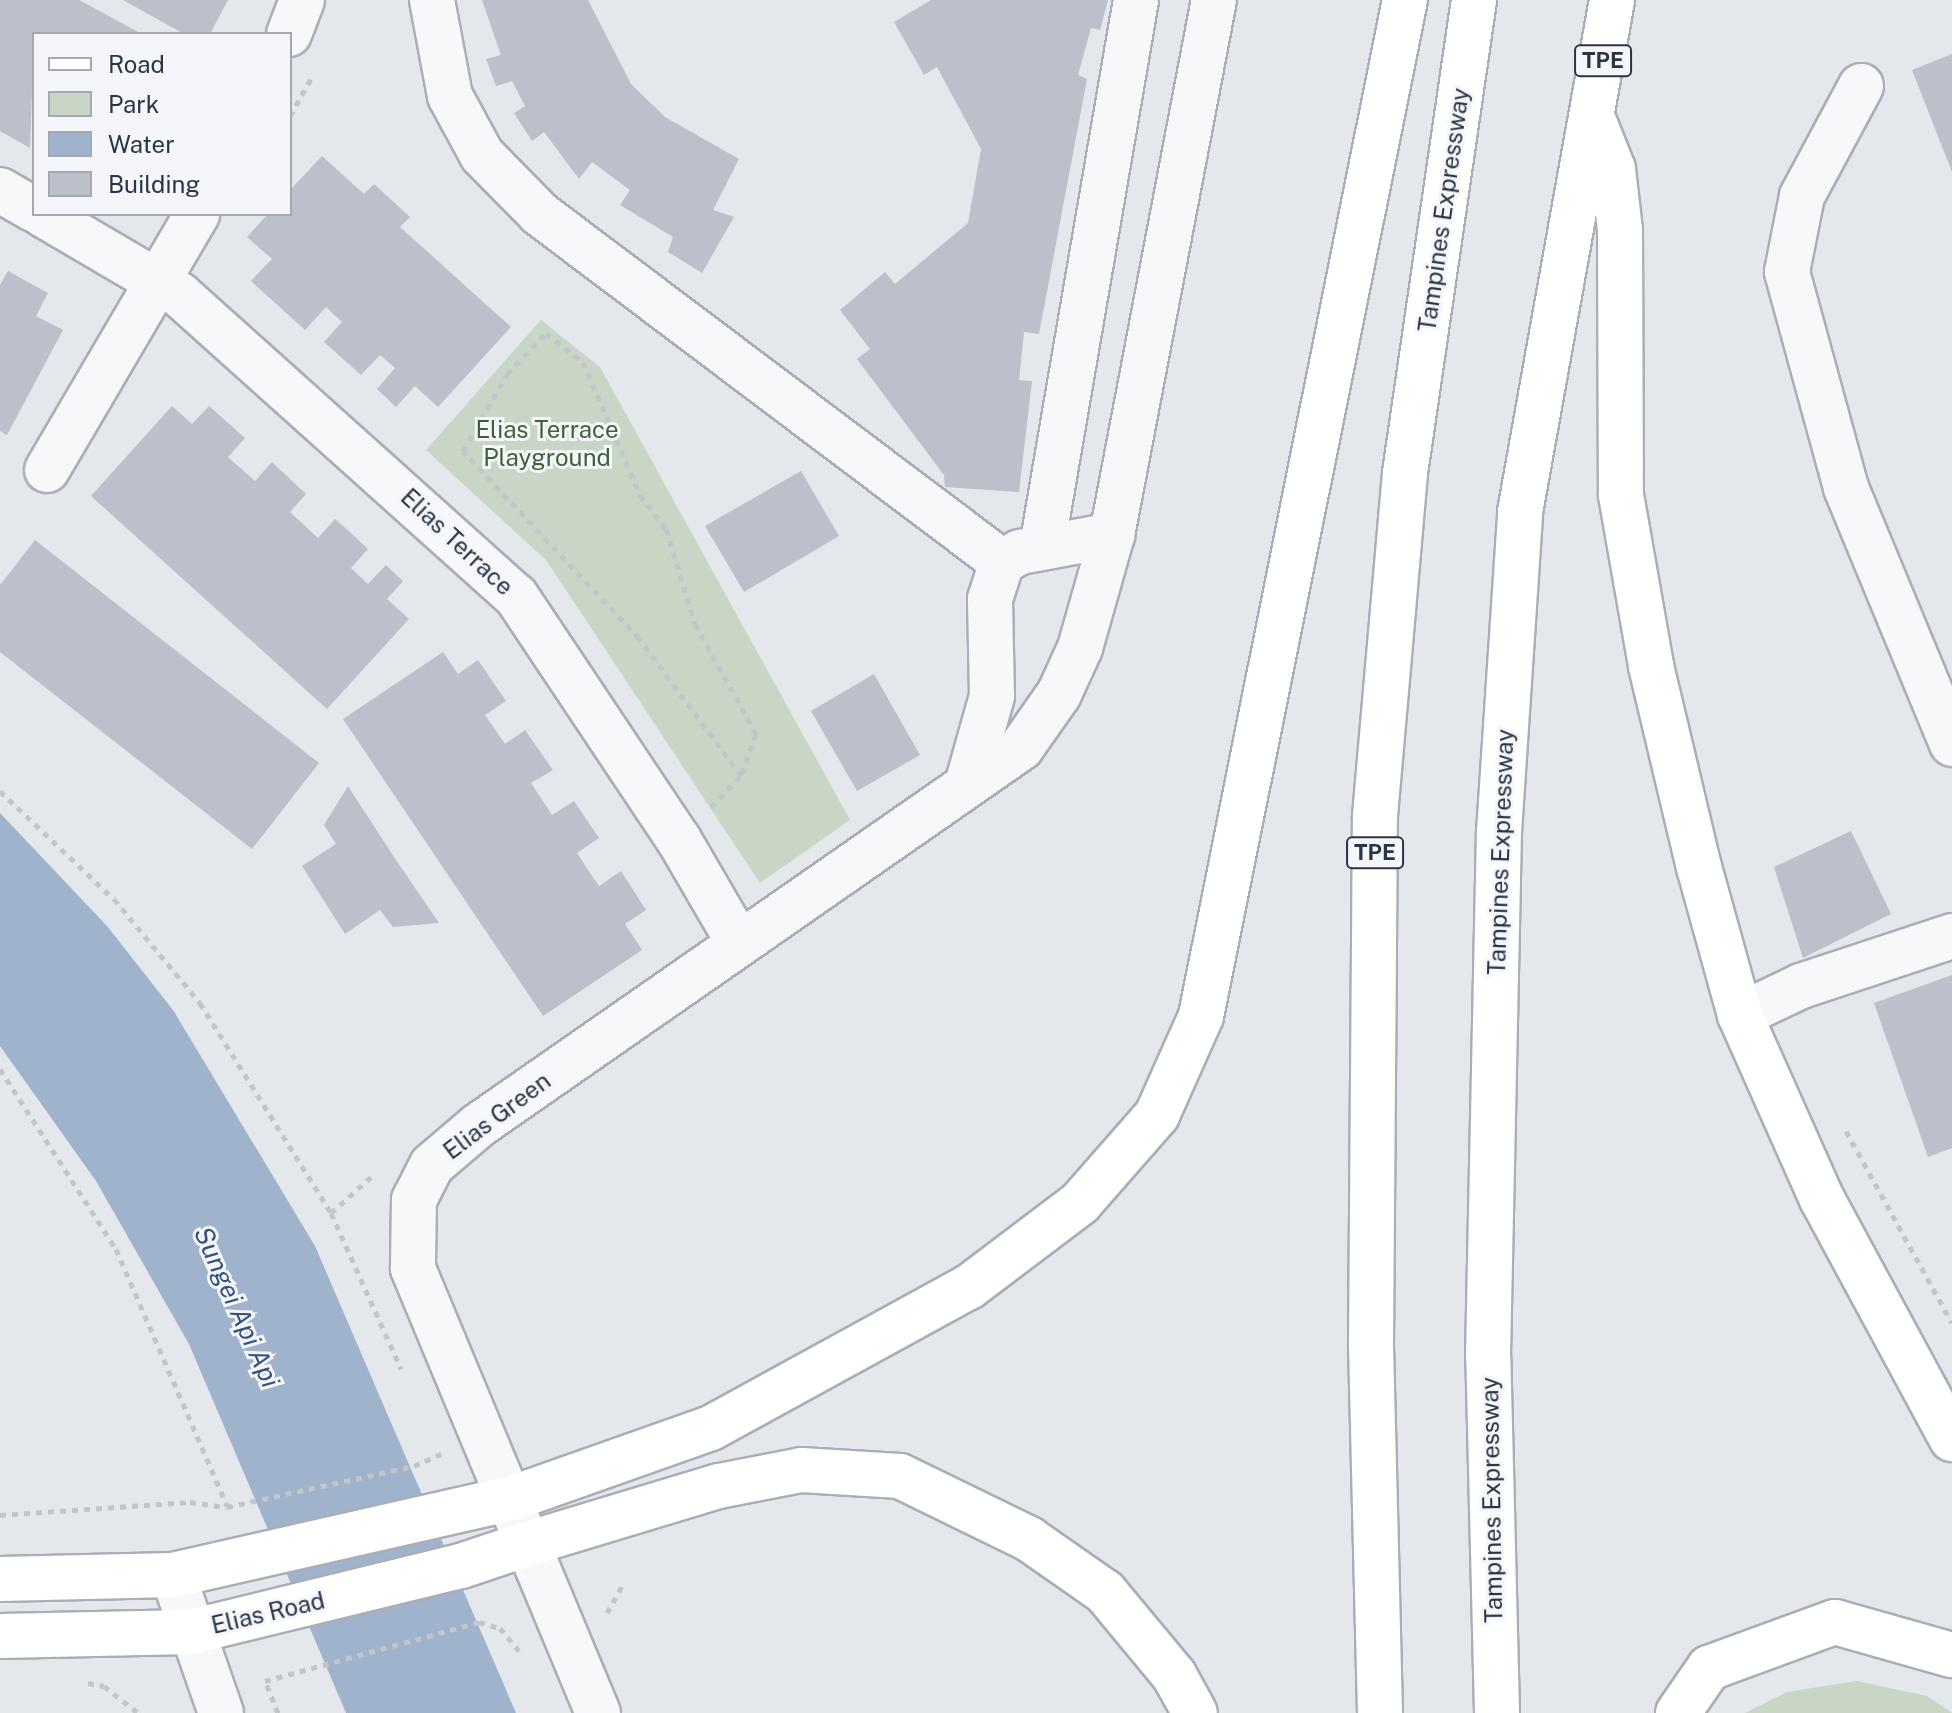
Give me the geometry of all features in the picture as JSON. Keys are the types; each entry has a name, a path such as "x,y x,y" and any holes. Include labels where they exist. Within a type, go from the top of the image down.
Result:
{"main road":[{"path":"0,1579 173,1575 439,1518 513,1498 711,1428 969,1287 1080,1203 1157,1115 1201,1016 1405,0"},
{"name":"Tampines Expressway","path":"1380,1713 1371,1344 1375,816 1405,473 1474,0"},
{"name":"Tampines Expressway","path":"1497,1713 1488,1356 1499,832 1520,512 1594,122 1612,0"},
{"path":"1594,122 1613,169 1620,230 1621,495 1651,666 1740,1015 1822,1199 1952,1439"},
{"name":"Elias Road","path":"0,1636 190,1632 461,1566 719,1486 801,1470 900,1476 1029,1539 1105,1592 1174,1675 1195,1713"},
{"path":"1678,1713 1709,1668 1835,1622 1952,1655"}],"street":[{"path":"290,32 302,0"},
{"path":"432,0 450,96 482,155 540,214 1022,555 1112,535"},
{"path":"967,785 992,696 990,599 1022,555 1136,0"},
{"name":"Elias Green","path":"598,1713 513,1498 413,1268 414,1200 432,1165 479,1125 1021,748 1059,694 1080,648 1112,535 1214,0"},
{"path":"1861,86 1802,196 1787,272 1846,488 1952,744"},
{"path":"0,190 32,209"},
{"name":"Elias Terrace","path":"45,216 159,282 256,359 516,596 679,840 739,943"},
{"path":"47,470 196,216"},
{"path":"1740,1015 1801,986 1952,936"},
{"path":"173,1575 190,1632 221,1713"}],"path":[{"path":"679,840 741,776 756,734 695,624 666,529 640,495 583,362 546,333 507,374 463,451 639,638 741,776"},
{"path":"0,791 114,899 200,1003 331,1213 405,1374"},
{"path":"0,1069 116,1249 227,1507"},
{"path":"1841,1120 1952,1323"},
{"path":"0,1515 190,1502 227,1507 414,1466 442,1455 436,1441"},
{"path":"278,1713 265,1681 479,1622 500,1628 527,1665"},
{"path":"104,1686 138,1713"}],"green space":[{"name":"Elias Terrace Playground","path":"541,320 600,367 850,820 760,883 546,560 426,450"},
{"path":"1856,1681 1927,1696 1952,1713 1745,1713 1787,1692"}],"water":[{"name":"Sungei Api Api","path":"0,813 107,926 173,1010 315,1246 516,1713 346,1713 189,1344 96,1181 0,1046"}],"building":[{"path":"0,0 79,0 138,32 32,32 30,148 0,131"},
{"path":"123,0 228,0 211,32 180,32"},
{"path":"482,0 588,0 631,84 665,117 739,159 713,210 734,217 702,273 668,252 673,237 620,205 630,190 592,162 579,179 544,132 532,141 514,113 525,106 512,81 496,86 486,59 501,55"},
{"path":"931,0 1108,0 1100,30 1091,28 1078,75 1087,79 1039,334 1024,332 1019,380 1032,381 1019,492 945,487 944,475 857,359 870,349 840,310 885,272 895,284 968,223 981,149 937,67 924,75 894,22"},
{"path":"1952,54 1952,172 1912,70"},
{"path":"322,156 364,194 374,184 410,217 400,227 511,327 438,407 415,386 396,407 377,389 395,368 380,355 361,375 324,342 342,322 326,307 305,330 251,281 272,259 247,237 266,216 292,216 292,188"},
{"path":"8,271 48,293 36,316 63,330 7,435 0,431 0,285"},
{"path":"172,406 192,424 209,406 245,438 228,457 255,481 272,462 306,494 290,512 318,538 335,519 353,535 368,549 351,568 368,584 386,565 403,581 387,599 409,619 327,709 91,496"},
{"path":"801,471 839,536 744,592 705,526"},
{"path":"35,540 319,763 252,849 0,652 0,585"},
{"path":"443,652 458,674 478,660 506,701 485,715 505,744 525,730 553,770 531,783 552,815 574,801 599,838 577,853 590,873 599,886 621,871 646,910 625,924 642,950 543,1016 343,719"},
{"path":"874,674 920,755 857,791 811,711"},
{"path":"348,786 439,923 393,927 380,910 345,934 302,866 336,844 324,825"},
{"path":"1851,831 1891,914 1803,958 1774,867"},
{"path":"1952,975 1952,1148 1928,1157 1874,1003"}]}
